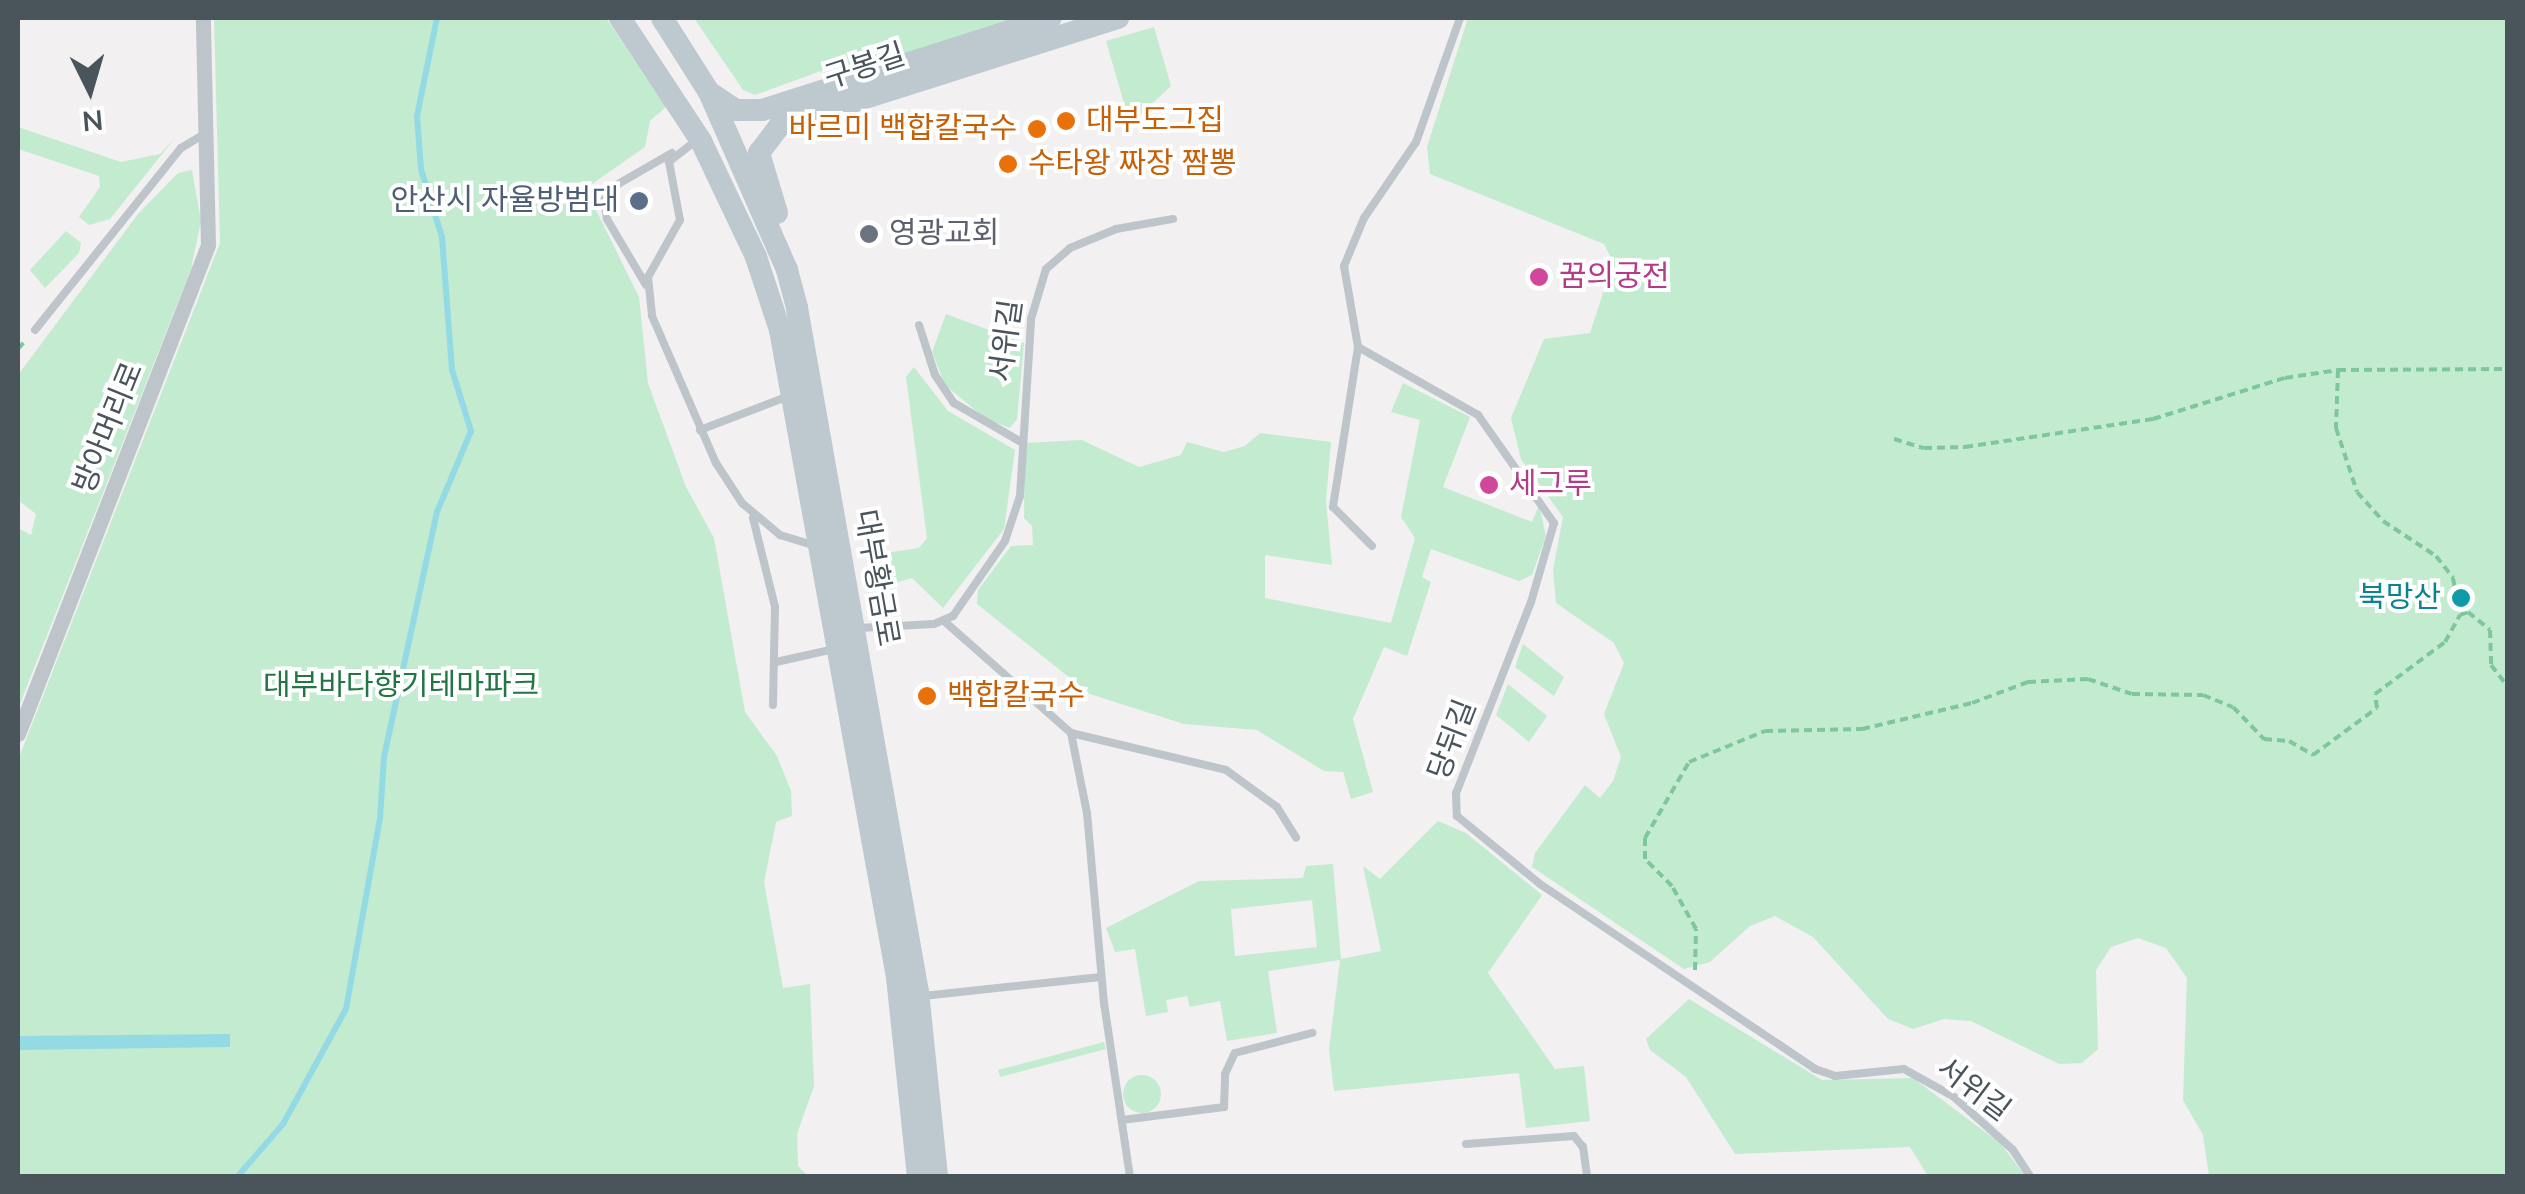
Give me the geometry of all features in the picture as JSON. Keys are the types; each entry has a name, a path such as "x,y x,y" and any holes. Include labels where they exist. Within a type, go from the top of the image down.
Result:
{"main road":[{"name":"대부황금로","path":"620,18 690,144 726,194 770,297 919,997 937,1176"},
{"path":"639,18 691,89 740,134"},
{"path":"662,18 709,92 720,117"},
{"name":"구봉길","path":"781,115 1051,18"},
{"name":"구봉길","path":"709,92 749,112 781,115 1118,18"},
{"path":"726,194 720,162 740,134 781,115"},
{"path":"781,115 758,153 784,234 787,270"},
{"name":"대부황금로","path":"740,134 787,270 897,977 918,1176"}],"street":[{"name":"방아머리로","path":"18,734 204,260 210,218 204,134 203,18"}],"lane":[{"path":"1372,546 1333,507 1358,347 1346,256 1416,142 1460,18"},
{"path":"35,330 180,148 204,134"},
{"path":"647,286 680,220 669,172 690,144"},
{"name":"대부황금로","path":"690,144 612,187 604,200 607,219 647,286 660,337 700,430 752,514 775,607 773,706"},
{"name":"서위길","path":"944,621 1014,526 1031,319 1046,269 1070,248 1116,229 1173,219"},
{"name":"서위길","path":"919,325 935,375 954,404 1021,442"},
{"name":"당뒤길","path":"1358,347 1478,415 1554,523 1532,602 1456,793 1457,816 1540,884 1814,1069"},
{"path":"700,430 793,394"},
{"name":"대부황금로","path":"752,514 802,546 821,547"},
{"path":"843,636 944,621 1071,733 1226,770 1276,807 1296,837"},
{"name":"대부황금로","path":"776,662 843,636"},
{"path":"1071,733 1087,813 1102,977 1130,1176"},
{"path":"919,997 1102,977"},
{"path":"1122,1120 1224,1107 1225,1074 1235,1053 1312,1033"},
{"name":"서위길","path":"1814,1069 1835,1076 1893,1067 1914,1073 2002,1140 2030,1176"},
{"path":"1466,1144 1574,1136 1584,1148 1587,1176"}],"path":[{"path":"1894,439 1965,447 2154,419 2285,378 2338,370 2508,369"},
{"path":"1697,990 1696,929 1644,848 1667,791 1689,762 1711,751 1765,731 1875,726 2028,682 2088,679 2132,694 2203,695 2233,707 2264,739 2289,740 2314,755 2377,708 2375,694 2445,642 2460,614 2453,578 2436,556 2382,521 2356,492 2336,428 2338,370"},
{"path":"2460,614 2468,612 2490,630 2491,665 2508,687"}],"green space":[{"name":"대부바다향기테마파크","path":"214,18 606,18 666,107 650,121 645,147 592,184 593,204 639,297 648,383 686,487 714,538 745,712 777,756 791,791 792,816 776,822 764,882 783,988 810,984 814,1086 797,1134 798,1166 808,1176 18,1176 18,760 220,243"},
{"path":"694,18 1022,18 845,76 840,64 755,95 743,90"},
{"path":"1468,18 2507,18 2507,1176 2209,1176 2203,1135 2183,1100 2187,978 2166,948 2138,938 2111,947 2096,970 2098,1049 2082,1063 2059,1064 1971,1021 1944,1019 1913,1029 1888,1019 1813,937 1775,916 1750,926 1710,962 1684,969 1532,867 1535,853 1585,785 1600,798 1613,781 1621,757 1604,714 1624,663 1614,643 1556,603 1553,570 1563,517 1521,459 1511,418 1544,339 1590,333 1613,262 1604,244 1430,174 1427,147"},
{"path":"1154,27 1171,86 1130,124 1106,41"},
{"path":"18,127 121,162 160,154 175,138 110,219 89,225 79,217 100,187 99,176 18,149"},
{"path":"192,170 201,221 191,269 18,709 18,528 31,535 36,514 18,500 18,375 138,214 178,173"},
{"path":"66,231 81,243 79,253 45,288 30,270"},
{"path":"946,314 1024,343 1017,419 1010,428 986,419 945,385 932,352"},
{"path":"914,367 948,411 1015,450 1004,529 943,608 912,578 875,589 872,564 879,554 919,548 927,538 906,377"},
{"path":"1403,383 1470,417 1443,487 1532,522 1539,505 1546,536 1532,575 1519,581 1431,549 1422,577 1431,582 1407,656 1384,647 1353,719 1373,792 1351,799 1343,772 1324,771 1257,730 1184,724 1090,694 977,604 978,590 1011,546 1033,545 1032,526 1024,518 1025,443 1082,440 1139,467 1181,455 1187,442 1224,452 1245,446 1260,433 1331,442 1326,501 1332,565 1265,555 1265,598 1391,623 1415,538 1401,517 1420,420 1391,412"},
{"path":"1523,644 1564,677 1554,696 1515,667"},
{"path":"1508,684 1547,716 1529,742 1496,715"},
{"path":"1438,821 1466,833 1542,895 1488,973 1555,1069 1584,1066 1590,1121 1526,1128 1519,1073 1334,1091 1329,1049 1340,960 1268,971 1277,1033 1227,1041 1220,1001 1190,1007 1187,996 1166,1000 1168,1012 1146,1016 1135,949 1115,952 1106,928 1199,881 1303,878 1306,866 1333,864 1341,959 1381,951 1363,866 1380,879","holes":["1312,900 1317,947 1235,956 1231,909"]},
{"path":"1689,999 1822,1080 1913,1078 2001,1144 2025,1176 1928,1176 1910,1147 1735,1154 1686,1077 1650,1050 1646,1039"},
{"path":"1104,1042 1106,1049 1000,1077 998,1070"},
{"path":"1142,1075 1155,1081 1161,1094 1155,1107 1142,1113 1129,1107 1123,1094 1129,1081"}],"water":[{"path":"230,1034 230,1047 18,1050 18,1036"}],"waterway":[{"path":"238,1176 283,1124 346,1009 380,819 384,757 437,512 471,431 452,370 442,237 421,169 417,116 437,18"}],"place":[{"name":"대부도그집","path":"1066,121"},
{"name":"바르미 백합칼국수","path":"1037,129"},
{"name":"수타왕 짜장 짬뽕","path":"1008,164"},
{"name":"안산시 자율방범대","path":"639,201"},
{"name":"영광교회","path":"869,234"},
{"name":"꿈의궁전","path":"1539,277"},
{"name":"세그루","path":"1489,485"},
{"name":"북망산","path":"2461,598"},
{"name":"백합칼국수","path":"927,696"}]}
